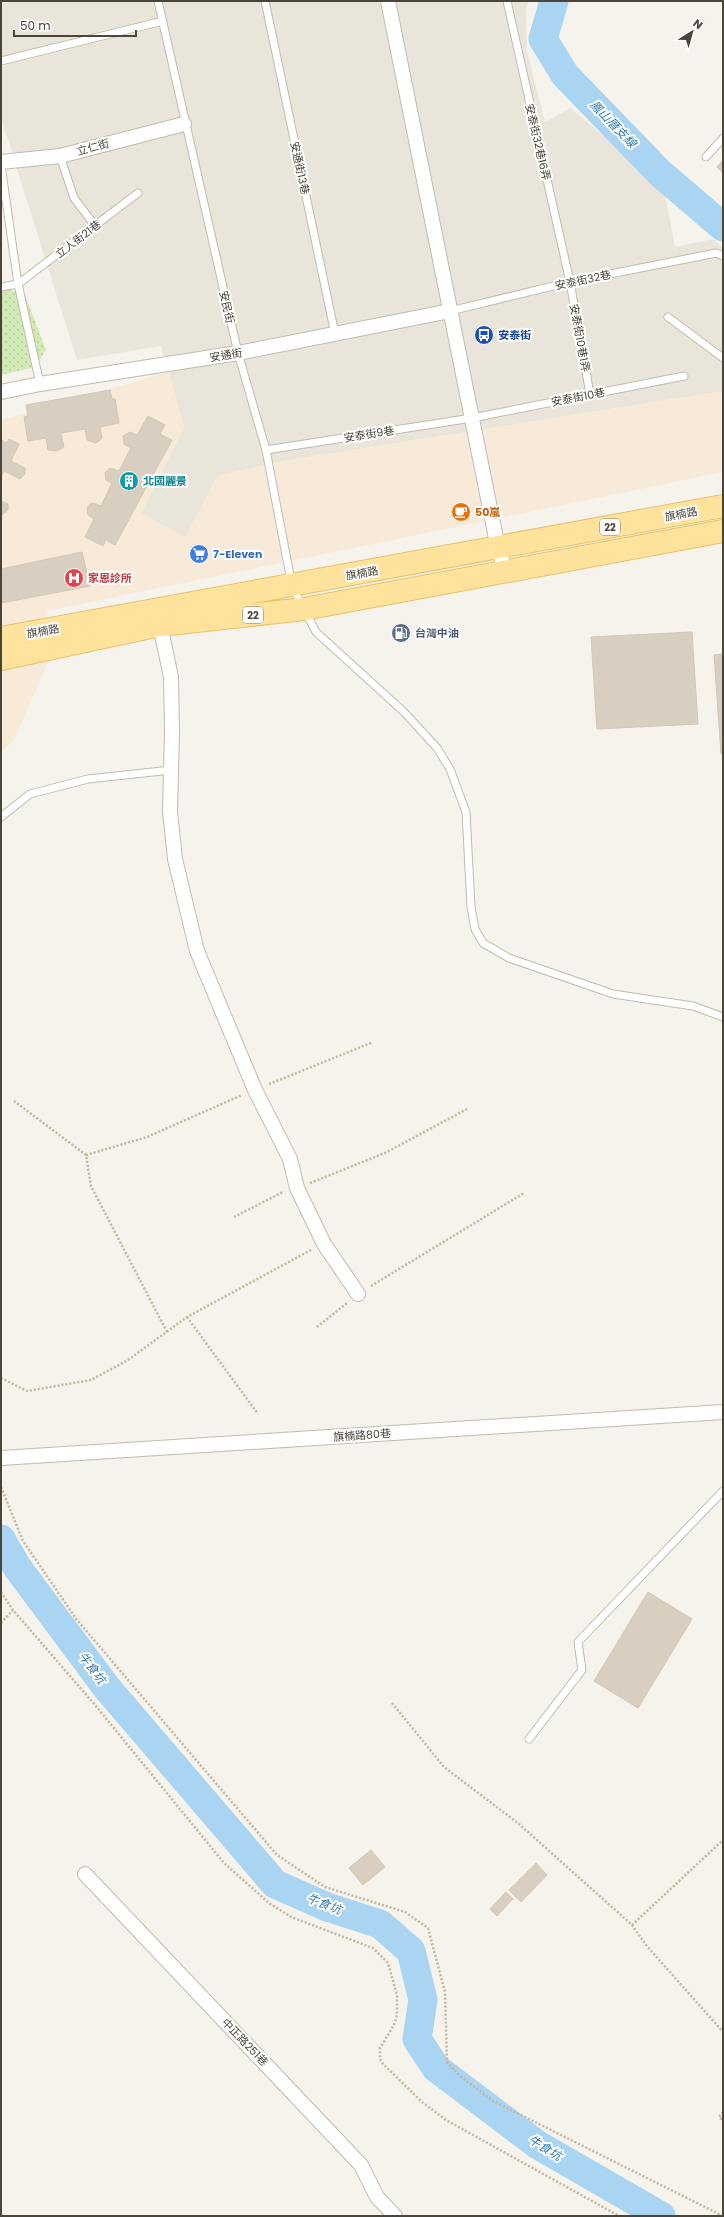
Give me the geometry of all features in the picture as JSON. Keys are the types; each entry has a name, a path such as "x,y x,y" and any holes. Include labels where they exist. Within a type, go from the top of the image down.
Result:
{"main road":[{"name":"旗楠路","path":"1,638 723,506"},
{"name":"旗楠路","path":"1,660 160,624 304,609 506,573 723,531"}],"street":[{"path":"388,1 498,548 506,573"},
{"name":"立仁街","path":"1,164 60,156 184,124"},
{"name":"安通街","path":"1,392 40,384 238,353 450,311"},
{"path":"160,624 171,677 170,812 175,859 197,951 255,1090 290,1159 297,1188 324,1244 358,1294"},
{"name":"旗楠路80巷","path":"1,1458 723,1412"},
{"name":"中正路251巷","path":"85,1874 361,2165 377,2197 395,2216"}],"lane":[{"name":"安民街","path":"158,1 184,124 238,353 266,450 292,586 316,632 404,712 436,748 450,769 466,812 471,907 475,929 483,943 509,958 613,994 694,1006 723,1017"},
{"name":"安通街13巷","path":"265,1 335,334"},
{"name":"安泰街32巷16弄","path":"506,1 570,282"},
{"path":"1,61 163,21"},
{"path":"706,157 723,138"},
{"path":"60,156 74,198 96,227"},
{"path":"1,164 18,284 40,384"},
{"name":"立人街21巷","path":"18,284 96,227 138,193"},
{"name":"安泰街32巷","path":"450,311 570,282 720,254"},
{"name":"安泰街10巷1弄","path":"570,282 590,394"},
{"path":"1,287 18,284"},
{"path":"668,317 723,358"},
{"name":"安泰街10巷","path":"472,418 684,376"},
{"name":"安泰街9巷","path":"266,450 472,418"},
{"path":"1,817 30,794 88,779 171,770"},
{"path":"529,1739 582,1670 578,1642 723,1491"}],"path":[{"path":"86,1154 147,1137 255,1090 371,1043"},
{"path":"14,1101 86,1154 91,1186 168,1332"},
{"path":"234,1217 282,1192 297,1188 385,1153 467,1109"},
{"path":"317,1327 358,1294 524,1193"},
{"path":"1,1378 27,1391 91,1380 128,1360 188,1317 324,1244"},
{"path":"188,1317 258,1414"},
{"path":"1,1487 23,1541 77,1620 276,1855 325,1887 405,1912 428,1928 445,1992 447,2062 461,2077 493,2101 723,2216"},
{"path":"1,1592 13,1610 95,1705 224,1863 279,1911 372,1948 388,1963 397,1995 397,2014 394,2025 380,2048 379,2053 383,2064 435,2112 619,2216"},
{"path":"1,1623 13,1610"},
{"path":"392,1703 444,1767 519,1824 632,1925 646,1945 723,2032"},
{"path":"632,1925 723,1840"},
{"path":"723,2112 720,2117 723,2121"}],"shaded area":[{"path":"1,1 529,1 526,10 527,51 545,122 570,108 663,185 675,247 713,239 723,248 723,391 277,462 218,476 185,538 141,513 184,427 161,346 77,360 1,118"},
{"path":"169,372 184,427 141,513 185,537 218,476 277,462 723,391 723,472 47,611 52,653 13,742 1,751 1,420"}],"green space":[{"path":"7,289 25,295 46,350 35,367 1,375 1,290"}],"building":[{"path":"723,160 723,173 717,167"},
{"path":"110,390 112,399 115,399 119,423 100,427 102,438 96,443 87,440 85,429 61,433 64,447 57,451 48,450 46,438 28,441 24,417 28,416 26,405"},
{"name":"北國麗景","path":"148,416 165,425 160,434 172,440 115,545 106,540 103,546 85,537 94,519 88,515 87,508 90,504 94,503 101,506 112,483 106,480 105,473 110,468 119,471 131,448 124,444 123,436 130,432 137,435"},
{"path":"9,439 19,444 11,461 25,468 25,474 20,479 4,471 1,477 1,440 7,443"},
{"path":"1,501 8,504 8,510 2,515"},
{"path":"82,552 90,586 1,603 1,569"},
{"path":"692,632 698,724 597,729 591,637"},
{"path":"723,654 723,754 721,754 714,655"},
{"path":"648,1592 692,1619 638,1708 594,1681"},
{"path":"371,1850 385,1867 363,1885 349,1868"},
{"path":"536,1863 547,1875 521,1902 509,1890"},
{"path":"506,1892 513,1899 497,1916 490,1909"}],"waterway":[{"name":"鳳山厝支線","path":"554,1 543,39 565,75 660,173 723,227"},
{"name":"牛食坑","path":"1,1539 17,1567 107,1688 275,1884 327,1907 380,1924 411,1951 423,2000 417,2039 436,2068 538,2145 661,2216"}],"place":[{"name":"安泰街","path":"484,335"},
{"name":"北國麗景","path":"129,481"},
{"name":"50嵐","path":"461,512"},
{"name":"7-Eleven","path":"199,554"},
{"name":"家恩診所","path":"74,578"},
{"name":"台灣中油","path":"401,633"}]}
